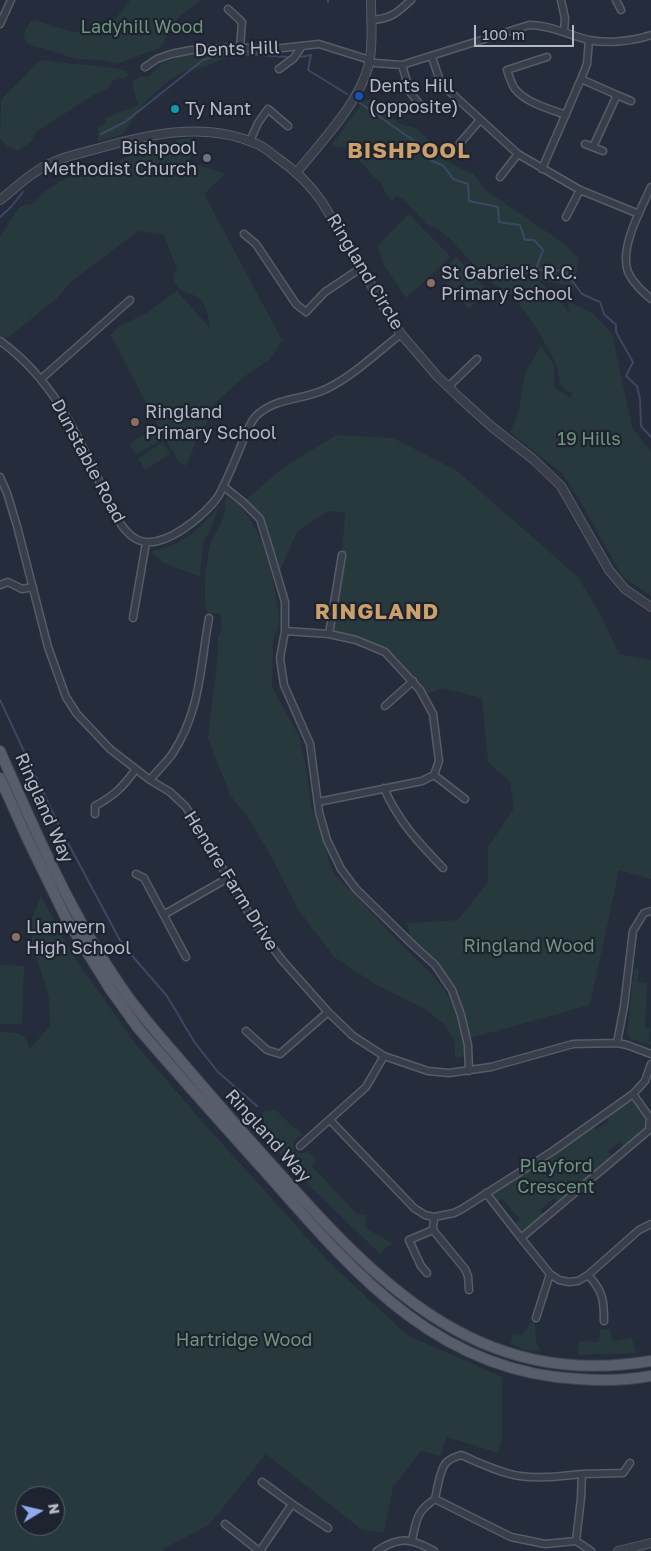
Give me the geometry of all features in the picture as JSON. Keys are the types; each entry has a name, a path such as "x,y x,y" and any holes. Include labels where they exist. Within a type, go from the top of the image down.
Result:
{"main road":[{"name":"Ringland Way","path":"0,751 38,837 75,913 123,990 145,1019 211,1096 339,1239 396,1290 427,1314 454,1331 490,1347 521,1358 571,1366 630,1365 651,1361"},
{"name":"Ringland Way","path":"0,778 26,838 66,918 110,989 138,1028 336,1250 386,1298 418,1324 447,1342 483,1359 514,1369 556,1378 607,1380 651,1376"}],"street":[{"path":"0,24 11,0"},
{"path":"297,172 347,109 372,62 371,0"},
{"path":"371,20 393,16 411,0"},
{"path":"561,0 565,18 564,32"},
{"path":"616,0 621,10"},
{"path":"228,9 242,22 240,47"},
{"name":"Dents Hill","path":"145,67 157,59 171,54 211,47 240,47 264,50 319,44 372,62 402,65 529,25 540,25 589,40 609,42 651,35"},
{"path":"542,169 582,79 587,64 589,40"},
{"name":"Dents Hill","path":"279,69 294,58 302,46"},
{"path":"432,57 440,80 448,90 518,154 580,190 639,214"},
{"path":"547,57 507,70 516,89 522,95 566,115"},
{"path":"402,65 410,92 424,110"},
{"path":"582,79 631,101"},
{"path":"593,147 617,95"},
{"path":"250,141 258,123 268,109 288,126"},
{"path":"460,143 480,120"},
{"name":"Ringland Circle","path":"0,200 29,176 52,162 141,137 186,131 209,132 260,144 297,172 311,186 401,334 448,387 492,427 533,459 561,486 609,570 625,588 651,607"},
{"path":"585,144 603,151"},
{"path":"500,177 518,154"},
{"path":"651,187 628,242 625,259 629,274 634,282 651,299"},
{"path":"566,216 580,190"},
{"path":"244,234 256,244 296,304 306,312 325,292 361,268"},
{"path":"41,379 130,300"},
{"path":"132,618 146,543 165,540 205,512 223,486 254,418 269,405 295,397 311,395 329,388 401,334"},
{"name":"Dunstable Road","path":"0,341 10,348 51,391 63,410 118,520 129,535 146,543"},
{"path":"448,387 477,359"},
{"name":"Hendre Farm Drive","path":"0,477 17,526 48,646 66,697 94,733 110,749 150,780 170,792 186,807 256,925 282,960 328,1012 353,1036 384,1056 428,1071 449,1074 492,1068 573,1044 627,1045 651,1054"},
{"path":"223,486 260,520 285,602 285,632 280,658 284,685 310,744 318,802 327,840 341,869 356,888 413,945 435,964 452,990 461,1014 468,1045 469,1071"},
{"path":"329,634 342,555"},
{"path":"0,585 8,582 22,589 33,587"},
{"path":"150,780 172,755 184,733 193,710 209,618"},
{"path":"285,632 329,634 356,640 384,652 413,681 433,714 439,761 434,775 422,781 318,802"},
{"path":"385,706 413,681"},
{"path":"95,814 95,806 118,792 136,769"},
{"path":"434,775 465,799"},
{"path":"384,788 392,808 416,840 443,868"},
{"path":"136,874 144,878 186,957"},
{"path":"164,914 228,878"},
{"path":"617,1044 624,1006 633,931 644,913 651,911"},
{"path":"246,1030 267,1050 280,1054 328,1012"},
{"path":"300,1146 366,1087 384,1056"},
{"path":"330,1120 414,1208 434,1216 454,1213 553,1151 633,1094 645,1082 651,1064"},
{"path":"521,1238 649,1130 650,1118 633,1094"},
{"path":"486,1193 550,1274 559,1280 569,1282 578,1282 588,1275 639,1230 651,1224"},
{"path":"434,1216 433,1230 464,1269 468,1276 469,1290"},
{"path":"427,1273 421,1266 409,1240 433,1230"},
{"path":"536,1318 550,1274"},
{"path":"588,1275 598,1286 603,1296 604,1321"},
{"path":"607,1380 651,1380"},
{"path":"412,1540 418,1516 423,1507 435,1499 446,1463 454,1457 461,1456 519,1476 538,1477 623,1473 630,1463"},
{"path":"576,1541 582,1474"},
{"path":"262,1482 328,1528"},
{"path":"435,1499 511,1537 545,1544 576,1541 591,1551"},
{"path":"225,1524 259,1551 292,1504"},
{"path":"377,1551 388,1544 402,1540 412,1540 434,1551"},
{"path":"618,1551 651,1542"}],"green space":[{"name":"Ladyhill Wood","path":"130,0 201,0 179,17 160,48 116,64 103,60 77,59 29,44 24,39 25,30 30,22 35,20 76,32 93,33 100,31 112,22"},
{"path":"230,50 236,54 206,66 184,71 167,82 143,104 123,134 98,142 98,127 106,123 105,118 138,105 132,82 141,76 149,77 159,66 176,57 194,53"},
{"path":"48,60 117,69 127,71 128,75 125,78 114,80 107,89 95,94 36,132 31,142 17,151 7,146 0,138 1,100 39,61"},
{"name":"19 Hills","path":"371,99 400,124 418,129 455,166 474,174 485,190 565,244 579,259 573,293 566,285 537,280 556,293 569,314 568,301 592,313 612,333 632,427 651,452 651,596 623,577 563,474 510,432 519,411 524,378 541,346 554,365 554,387 570,398 573,393 565,390 560,384 557,366 538,330 513,296 504,292 480,273 450,239 437,229 427,225 404,200 396,196 391,201 381,182 374,177 347,147 338,147 332,144 364,101"},
{"path":"194,138 190,162 225,174 204,194 282,340 270,359 244,377 215,403 202,434 198,433 186,466 179,462 158,426 111,335 119,326 145,314 177,291 210,328 202,301 198,297 181,290 175,283 173,276 177,269 164,235 138,231 72,281 56,299 6,339 0,335 0,237 18,208 23,205 32,204 44,192 59,182 155,146 175,142 178,139"},
{"path":"409,214 451,257 406,298 384,265 377,246"},
{"path":"456,257 472,273 453,291 438,274"},
{"path":"473,275 488,291 469,309 454,292"},
{"path":"154,428 161,440 136,455 129,444"},
{"name":"Ringland Wood","path":"336,435 393,438 456,470 578,577 601,615 619,654 651,660 651,879 619,870 590,1005 467,1039 461,1015 435,965 413,945 407,923 458,920 488,882 488,847 514,808 510,782 488,762 482,698 442,688 423,696 385,652 329,634 342,555 345,512 328,511 297,532 277,577 260,520 243,502 283,468"},
{"path":"163,442 170,454 145,470 138,458"},
{"path":"228,497 238,504 249,517 265,547 274,584 279,618 278,628 273,639 272,687 299,736 306,765 311,805 333,872 430,972 445,990 455,1011 464,1041 465,1056 455,1058 455,1043 445,1025 425,1009 375,984 334,957 299,911 271,856 249,819 230,795 208,738 218,654 218,637 222,629 220,613 208,613 205,599 210,546 222,521 225,511 225,500"},
{"path":"219,506 203,543 200,577 164,563 152,552 173,545 190,535"},
{"name":"Hartridge Wood","path":"41,896 72,954 138,1047 330,1263 407,1335 502,1377 502,1440 498,1453 447,1437 440,1456 421,1451 393,1487 384,1532 362,1530 266,1454 209,1525 163,1549 165,1551 0,1551 0,1032 20,1034 26,1039 29,1050 50,1026 49,997 34,950 30,924"},
{"path":"0,965 24,966 22,1024 0,1024"},
{"path":"634,969 639,969 638,982 647,983 645,1027 650,1028 649,1041 651,1041 651,1045 631,1039 627,1034"},
{"name":"Playford Crescent","path":"628,1102 634,1102 641,1110 646,1119 647,1126 624,1146 620,1142 608,1151 612,1157 558,1202 554,1198 540,1210 544,1215 526,1230 519,1230 515,1226 515,1222 520,1219 502,1199 497,1202 494,1194 498,1189 593,1126 596,1129 609,1122 606,1117"},
{"path":"276,1110 294,1128 298,1129 302,1135 293,1144 295,1152 305,1153 308,1151 316,1160 312,1166 357,1214 367,1215 364,1227 393,1244 386,1247 380,1254 300,1177 275,1149 268,1137 262,1114 265,1111"},
{"path":"531,1322 535,1324 536,1341 540,1351 525,1350 510,1343 513,1334 522,1335"},
{"path":"610,1329 613,1341 632,1338 636,1353 578,1355 579,1341 599,1342 600,1330"}],"waterway":[{"path":"101,134 125,122 203,60 235,54 289,57"},
{"path":"301,57 311,55 308,70 347,94"},
{"path":"360,103 420,145 428,159 444,166 453,179 468,184 469,201 498,207 499,222 520,225 525,240 534,240 543,250 536,269 546,271 564,270 582,294 600,302 604,314 616,325 616,332 633,362 626,376 637,386 640,399 641,426 651,437"},
{"path":"0,217 23,192"},
{"path":"0,700 60,828 122,944 167,996 195,1043 218,1072 257,1106"}],"place":[{"name":"Dents Hill (opposite)","path":"359,96"},
{"name":"Ty Nant","path":"175,109"},
{"name":"Bishpool Methodist Church","path":"207,158"},
{"name":"St Gabriel's R.C. Primary School","path":"431,283"},
{"name":"Ringland Primary School","path":"135,422"},
{"name":"Llanwern High School","path":"16,937"}],"district":[{"name":"BISHPOOL","path":"409,151"},
{"name":"RINGLAND","path":"377,612"}]}
